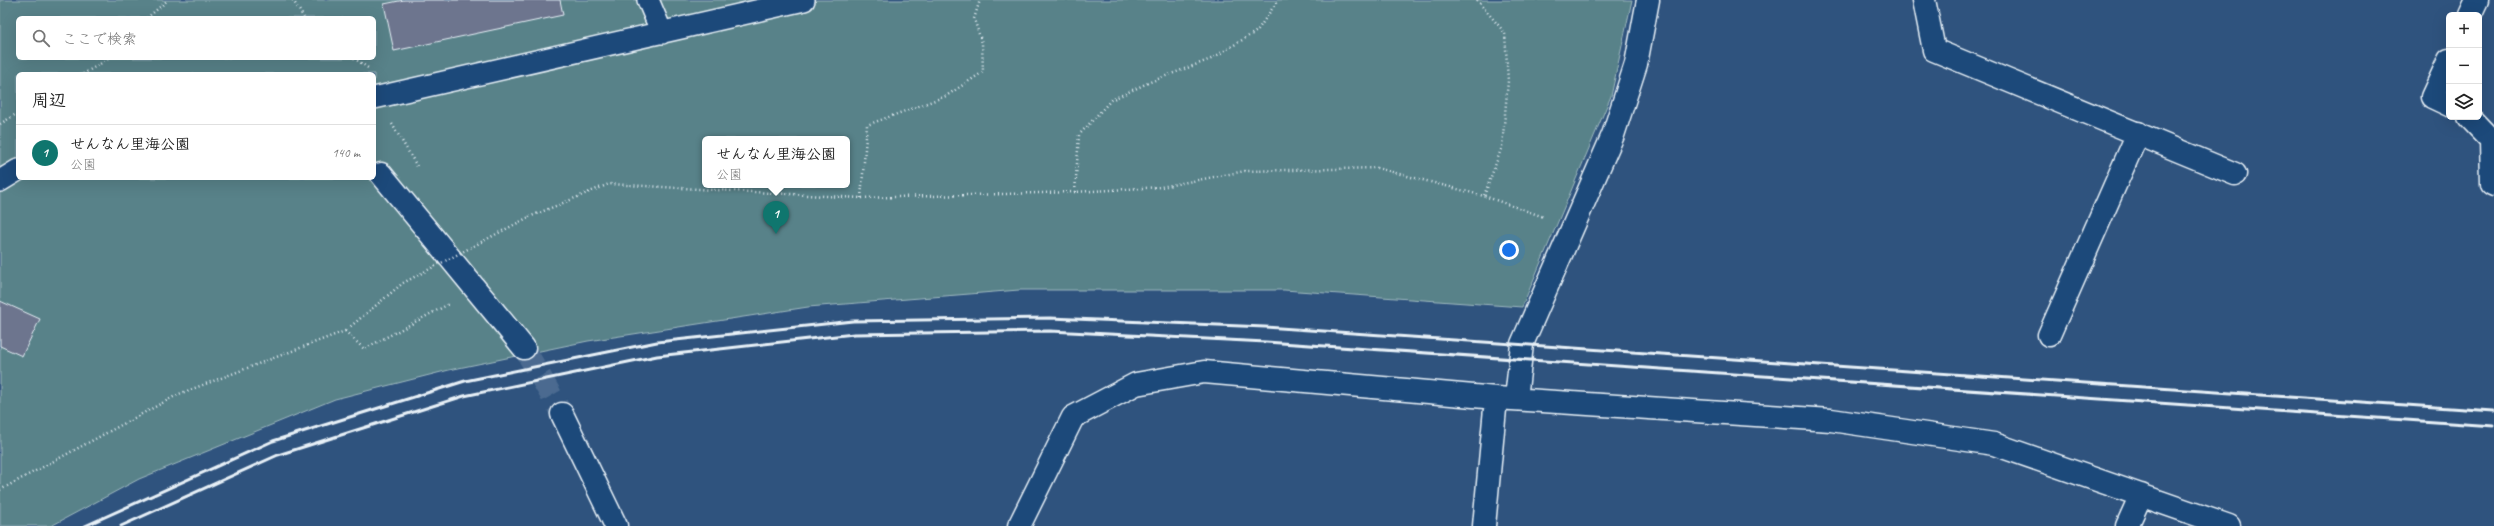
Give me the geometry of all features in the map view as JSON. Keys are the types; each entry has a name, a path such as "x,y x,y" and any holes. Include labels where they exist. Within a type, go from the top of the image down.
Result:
{"street":[{"path":"1484,526 1506,399 1522,344 1613,134 1636,64 1648,0"},
{"path":"1924,0 1934,50 2235,174"},
{"path":"2471,12 2476,0"},
{"path":"2446,67 2432,97 2446,104"},
{"path":"2472,120 2491,140 2492,184 2494,185"},
{"path":"2049,335 2138,133"},
{"path":"376,171 524,348"},
{"path":"1019,526 1073,417 1136,384 1204,372 1506,399 1831,420 1986,443 2228,526"},
{"path":"562,414 616,526"},
{"path":"2127,526 2141,495"}],"lane":[{"path":"648,0 662,33"},
{"path":"376,98 804,0"},
{"path":"0,181 16,171"}],"path":[{"path":"149,16 168,0"},
{"path":"293,0 303,16"},
{"path":"861,198 867,125 946,96 983,72 982,43 974,19 980,0"},
{"path":"1075,192 1079,135 1111,100 1150,82 1211,60 1257,31 1278,0"},
{"path":"1477,0 1505,33 1508,80 1502,147 1484,196"},
{"path":"1480,5 1481,0"},
{"path":"86,72 107,60"},
{"path":"357,60 371,71"},
{"path":"0,124 16,115"},
{"path":"0,490 179,394 345,332 404,284 530,217 609,184 861,198 1075,192 1160,187 1245,171 1377,168 1484,196 1573,226"},
{"path":"345,332 364,349 452,303"}],"green space":[{"path":"0,0 1632,0 1611,96 1522,307 1284,290 1019,290 808,307 588,341 449,370 335,399 139,479 51,526 0,526"}],"building":[{"path":"404,0 560,0 563,15 394,51 384,4"},
{"path":"0,301 40,319 22,356 0,346"}],"tunnel":[{"path":"524,348 562,414"}],"railway":[{"path":"85,526 273,441 465,381 657,342 853,321 1050,318 1265,327 2494,411"},
{"path":"121,526 278,455 464,396 657,356 854,334 1050,331 1266,342 2494,426"}],"place":[{"name":"せんなん里海公園","path":"776,234"}]}
